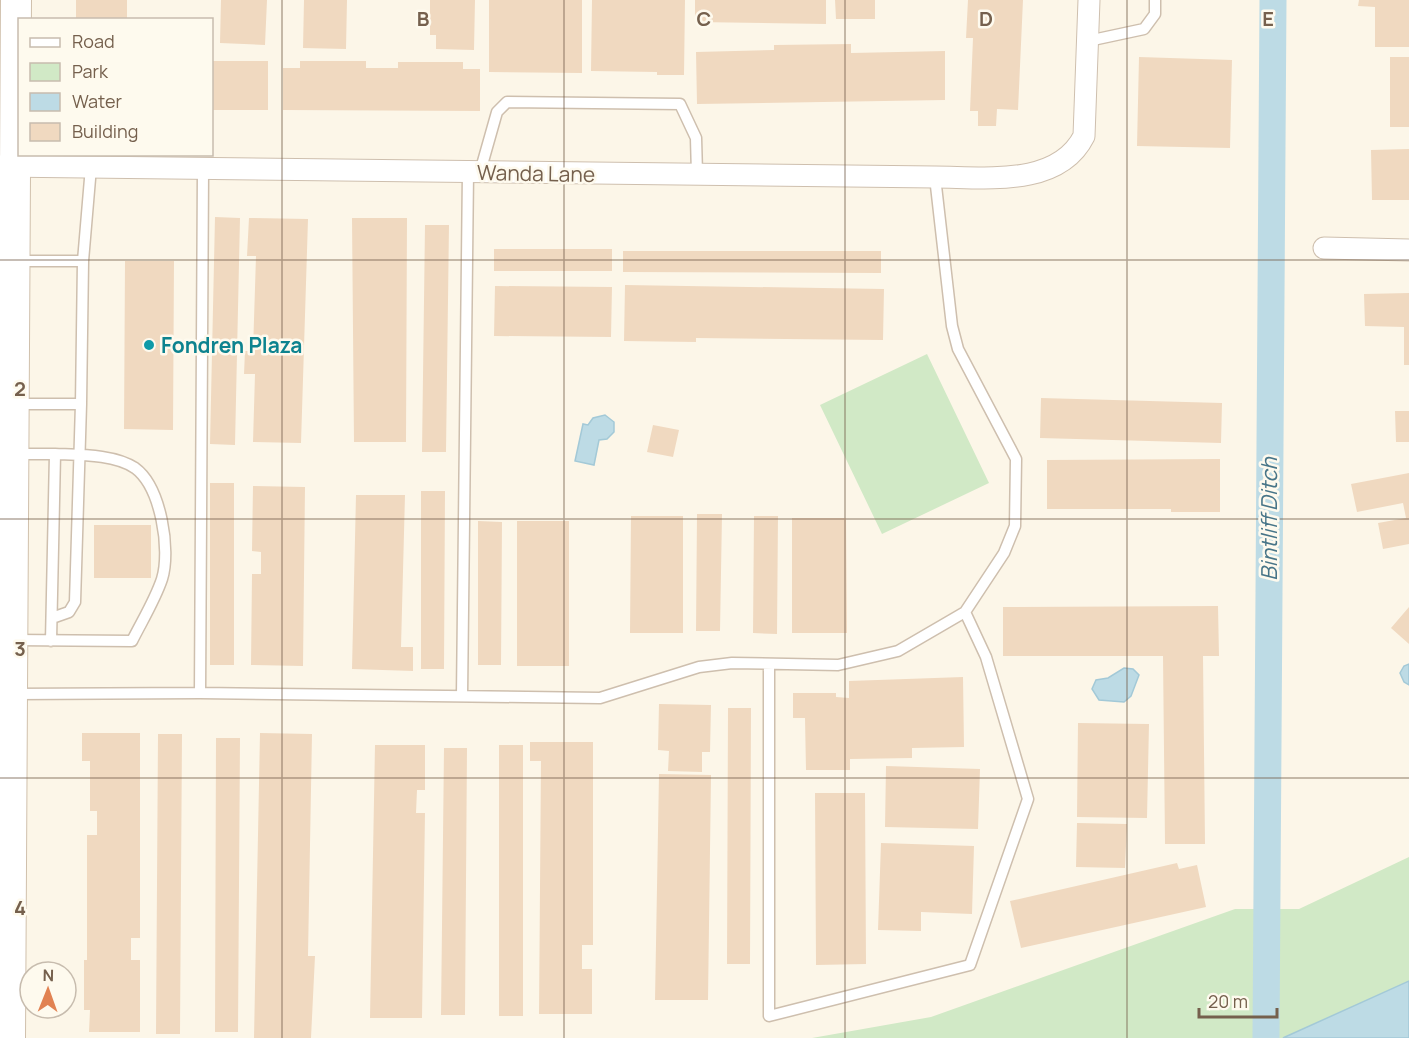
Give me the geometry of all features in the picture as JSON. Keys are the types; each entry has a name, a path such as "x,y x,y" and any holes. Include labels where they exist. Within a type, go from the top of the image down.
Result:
{"main road":[{"path":"10,1038 5,1000 6,694 12,640 15,261 8,166 16,0"}],"street":[{"path":"1088,41 1089,0"},
{"name":"Wanda Lane","path":"8,166 935,177 1033,174 1068,159 1084,136 1088,41"},
{"path":"1324,248 1409,250"}],"lane":[{"path":"1088,41 1144,29 1155,14 1155,0"},
{"path":"462,696 474,172 497,112 507,102 680,104 696,138 697,174"},
{"path":"52,618 69,612 75,602 83,261 91,167"},
{"path":"200,693 203,168"},
{"path":"6,694 200,693 600,698 699,667 732,663 838,665 898,651 965,612 1004,553 1015,526 1016,459 958,349 948,309 935,177"},
{"path":"15,261 83,261"},
{"path":"14,404 81,404"},
{"path":"12,640 132,641 162,578 164,524 157,499 137,469 120,461 79,455 13,454"},
{"path":"51,641 55,454"},
{"path":"769,665 768,1016 970,965 1028,799 986,657 965,612"}],"green space":[{"path":"927,354 989,483 882,534 820,405"},
{"path":"1409,857 1409,1038 812,1038 931,1017 1235,909 1299,909"}],"water":[{"path":"605,415 614,422 614,432 607,439 599,440 594,465 575,461 583,424 588,425 593,418"},
{"path":"1409,664 1409,685 1404,682 1400,673 1404,666"},
{"path":"1124,668 1133,669 1139,675 1131,696 1124,702 1099,700 1092,689 1096,680 1108,678"},
{"path":"1409,981 1409,1038 1283,1038 1285,1037"}],"building":[{"path":"76,0 127,0 127,18 76,18"},
{"path":"221,0 267,0 265,45 220,43"},
{"path":"304,0 347,0 346,49 303,48"},
{"path":"430,0 475,0 474,50 436,49 436,35 430,35"},
{"path":"489,0 582,0 582,73 489,72"},
{"path":"592,0 685,0 684,75 657,75 657,72 591,71"},
{"path":"695,0 826,0 826,24 695,22"},
{"path":"835,0 875,0 875,19 836,19"},
{"path":"968,0 1023,0 1018,110 997,109 996,126 978,126 978,111 970,111 973,38 966,38"},
{"path":"1359,0 1409,0 1409,47 1375,47 1375,7 1358,6"},
{"path":"851,44 851,53 945,51 945,100 697,104 696,52 774,50 774,45"},
{"path":"1139,57 1232,60 1230,148 1137,146"},
{"path":"1390,57 1409,57 1409,127 1390,127"},
{"path":"213,61 268,61 268,110 213,110"},
{"path":"300,61 366,61 366,68 398,68 398,62 463,62 463,69 480,69 480,111 283,110 283,68 300,68"},
{"path":"1409,149 1409,200 1372,200 1371,150"},
{"path":"215,217 240,218 235,445 210,444"},
{"path":"249,218 308,219 301,443 253,442 255,374 244,374 245,351 253,351 256,256 247,256"},
{"path":"352,218 407,218 406,442 354,442"},
{"path":"425,225 449,225 446,452 422,452"},
{"path":"494,249 612,249 612,271 494,271"},
{"path":"623,251 881,251 881,273 623,272"},
{"name":"Fondren Plaza","path":"125,261 174,261 173,430 124,429"},
{"path":"625,285 884,289 883,340 696,338 696,342 624,341"},
{"path":"495,286 612,287 611,337 494,336"},
{"path":"1409,293 1409,365 1404,365 1404,327 1365,326 1364,294"},
{"path":"1041,398 1222,403 1221,443 1040,438"},
{"path":"1395,411 1409,411 1409,442 1396,442"},
{"path":"653,425 679,430 673,457 647,452"},
{"path":"1220,459 1220,512 1171,512 1171,509 1047,509 1047,460"},
{"path":"1409,473 1409,544 1383,549 1378,523 1406,518 1403,503 1357,512 1351,484"},
{"path":"210,483 234,483 234,665 210,665"},
{"path":"253,486 305,487 303,666 251,665 252,574 261,574 261,552 252,551"},
{"path":"421,491 445,491 444,669 421,669"},
{"path":"356,495 405,495 401,647 413,647 413,671 352,669"},
{"path":"697,514 722,514 720,631 696,631"},
{"path":"631,516 683,516 683,633 630,633"},
{"path":"754,516 778,516 777,634 753,633"},
{"path":"792,518 846,518 847,633 792,633"},
{"path":"478,521 502,522 501,665 478,665"},
{"path":"517,521 569,521 569,666 517,666"},
{"path":"94,525 151,525 151,578 94,578"},
{"path":"1218,606 1219,656 1203,656 1205,844 1165,844 1163,656 1003,656 1003,607"},
{"path":"1409,607 1409,644 1391,628"},
{"path":"963,677 964,747 912,748 912,758 850,759 850,770 806,770 805,718 793,718 793,693 836,693 836,697 849,698 849,681"},
{"path":"659,704 711,705 710,752 702,752 702,772 668,771 669,751 658,750"},
{"path":"728,708 751,708 750,964 727,964"},
{"path":"1078,723 1149,724 1147,818 1077,817"},
{"path":"82,733 140,733 140,938 131,938 131,960 140,960 140,1032 89,1032 90,1010 84,1010 84,960 87,960 87,835 97,835 97,811 90,811 90,761 82,761"},
{"path":"260,733 312,734 308,956 315,956 311,1038 254,1038"},
{"path":"158,734 182,734 180,1034 156,1034"},
{"path":"216,738 240,738 238,1032 215,1032"},
{"path":"530,742 593,742 593,945 582,945 582,969 592,969 592,1014 539,1014 541,761 530,761"},
{"path":"375,745 425,745 425,790 417,790 416,813 425,813 422,1018 370,1018"},
{"path":"499,745 523,745 523,1016 499,1016"},
{"path":"444,748 467,748 465,1015 441,1015"},
{"path":"886,766 980,769 978,829 885,827"},
{"path":"659,774 711,775 708,1000 655,1000"},
{"path":"815,793 865,793 866,964 816,965"},
{"path":"1077,823 1127,824 1125,868 1076,867"},
{"path":"881,843 974,846 972,914 921,912 921,931 878,930"},
{"path":"1177,863 1179,869 1197,865 1206,907 1021,948 1010,901"}],"waterway":[{"name":"Bintliff Ditch","path":"1266,1038 1273,0"}],"place":[{"name":"Fondren Plaza","path":"149,345"}]}
